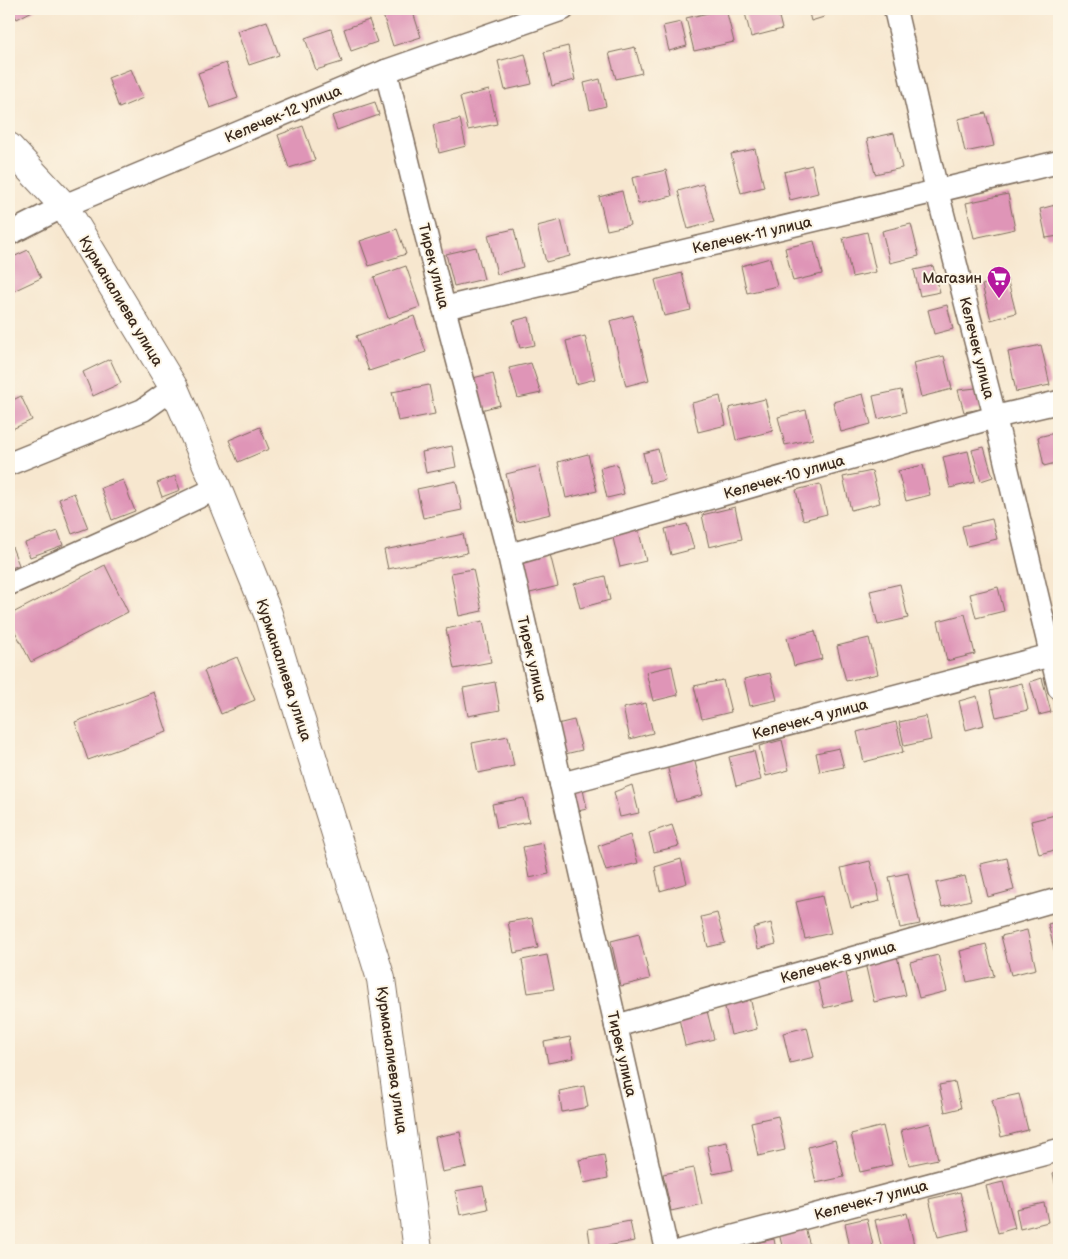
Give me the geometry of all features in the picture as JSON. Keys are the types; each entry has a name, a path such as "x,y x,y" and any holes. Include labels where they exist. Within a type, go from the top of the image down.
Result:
{"street":[{"name":"Келечек-12 улица","path":"9,234 64,206 386,71 563,9"},
{"name":"Келечек улица","path":"895,9 937,191 1055,654 1059,688"},
{"name":"Тирек улица","path":"386,71 444,308 509,555 667,1250"},
{"name":"Курманалиева улица","path":"9,146 64,206 174,388 268,614 380,979 418,1250"},
{"name":"Келечек-11 улица","path":"444,308 1059,162"},
{"path":"9,464 143,410 174,388"},
{"name":"Келечек-10 улица","path":"509,555 995,417 1059,402"},
{"path":"9,584 217,488"},
{"name":"Келечек-9 улица","path":"561,784 1055,654"},
{"name":"Келечек-8 улица","path":"616,1026 1059,899"},
{"name":"Келечек-7 улица","path":"683,1250 1059,1150"}],"building":[{"path":"11,9 36,9 17,19"},
{"path":"402,9 412,9 421,37 393,46 383,15"},
{"path":"726,9 734,42 694,51 686,18"},
{"path":"744,9 777,9 782,29 751,37"},
{"path":"808,9 822,9 824,17 811,21"},
{"path":"369,20 377,42 351,51 344,29"},
{"path":"267,21 279,55 249,65 237,31"},
{"path":"681,22 687,46 669,51 663,26"},
{"path":"331,29 342,62 316,70 305,38"},
{"path":"568,46 575,80 552,86 544,52"},
{"path":"635,47 642,73 616,79 609,53"},
{"path":"525,54 532,84 505,90 498,61"},
{"path":"226,63 238,98 210,108 198,73"},
{"path":"131,69 143,98 119,108 108,78"},
{"path":"600,79 606,106 590,110 584,83"},
{"path":"489,90 497,124 468,130 460,97"},
{"path":"375,102 379,115 337,130 332,116"},
{"path":"986,113 994,146 965,152 958,119"},
{"path":"460,119 466,146 439,153 433,125"},
{"path":"303,126 315,160 289,168 278,135"},
{"path":"894,133 902,168 875,174 867,139"},
{"path":"755,149 764,187 741,193 731,154"},
{"path":"812,165 818,193 790,200 784,172"},
{"path":"666,170 672,196 638,204 632,178"},
{"path":"703,184 714,222 688,229 678,191"},
{"path":"622,191 630,225 607,230 599,197"},
{"path":"1008,194 1015,229 974,238 966,203"},
{"path":"1059,204 1059,236 1046,238 1040,209"},
{"path":"561,220 570,256 546,262 537,226"},
{"path":"911,224 919,256 890,263 882,231"},
{"path":"397,229 406,254 369,266 360,241"},
{"path":"514,229 523,267 497,274 488,235"},
{"path":"867,232 876,272 852,277 843,238"},
{"path":"814,241 822,274 793,281 785,248"},
{"path":"476,247 484,279 454,286 446,254"},
{"path":"28,250 41,278 9,293 9,259"},
{"path":"770,258 777,286 747,293 741,266"},
{"path":"406,266 420,307 388,318 374,277"},
{"path":"933,266 940,292 920,296 914,270"},
{"path":"682,273 691,310 664,316 655,280"},
{"name":"Магазин","path":"1007,278 1016,313 991,320 982,285"},
{"path":"947,305 953,329 934,334 928,310"},
{"path":"633,315 649,380 626,386 610,321"},
{"path":"414,316 426,352 369,371 356,336"},
{"path":"529,317 535,345 520,348 513,321"},
{"path":"585,336 595,379 576,384 566,341"},
{"path":"1041,345 1050,385 1016,392 1008,352"},
{"path":"944,356 952,389 921,397 913,363"},
{"path":"110,359 121,383 93,396 83,372"},
{"path":"531,363 541,393 518,398 509,368"},
{"path":"493,373 500,405 481,410 473,378"},
{"path":"429,385 435,414 398,421 392,392"},
{"path":"976,388 981,409 964,412 958,390"},
{"path":"901,390 906,412 878,419 873,396"},
{"path":"863,394 871,424 841,432 833,402"},
{"path":"21,396 32,420 10,430 9,402"},
{"path":"720,396 726,425 698,432 692,403"},
{"path":"765,399 773,431 736,440 729,408"},
{"path":"806,410 813,439 785,445 778,417"},
{"path":"260,427 269,449 238,462 229,440"},
{"path":"1059,432 1059,462 1044,466 1038,437"},
{"path":"452,446 456,467 426,473 422,452"},
{"path":"984,447 993,477 981,481 972,450"},
{"path":"658,449 665,480 650,483 643,453"},
{"path":"968,451 975,482 950,488 943,457"},
{"path":"588,454 597,491 566,498 558,462"},
{"path":"617,464 624,494 607,498 600,468"},
{"path":"923,465 930,495 906,501 898,471"},
{"path":"539,466 551,514 517,522 506,474"},
{"path":"872,471 880,503 851,510 843,477"},
{"path":"175,476 180,490 162,497 157,483"},
{"path":"123,480 135,511 112,520 101,488"},
{"path":"456,481 462,510 423,518 417,489"},
{"path":"820,484 827,514 803,520 796,490"},
{"path":"74,493 88,528 72,534 59,499"},
{"path":"735,507 742,539 709,547 702,515"},
{"path":"992,519 997,539 967,546 962,526"},
{"path":"687,524 694,549 671,555 665,529"},
{"path":"638,528 646,561 620,567 612,534"},
{"path":"58,531 63,545 30,557 25,543"},
{"path":"463,534 467,553 388,569 384,550"},
{"path":"12,547 19,565 9,569 9,548"},
{"path":"549,550 558,586 522,595 514,558"},
{"path":"105,565 128,612 31,662 9,620 9,615"},
{"path":"473,569 482,611 459,616 451,573"},
{"path":"605,576 610,600 580,608 574,584"},
{"path":"900,584 908,618 878,625 870,591"},
{"path":"998,587 1004,611 976,618 970,594"},
{"path":"965,614 975,654 947,661 938,621"},
{"path":"483,621 491,662 454,669 446,629"},
{"path":"815,631 822,659 794,666 787,638"},
{"path":"869,638 878,674 846,681 837,646"},
{"path":"237,657 255,700 221,714 204,671"},
{"path":"672,666 678,695 653,701 646,672"},
{"path":"770,673 777,700 750,706 744,679"},
{"path":"1042,678 1051,712 1039,715 1030,682"},
{"path":"723,680 731,712 702,719 694,686"},
{"path":"495,682 500,710 468,716 463,688"},
{"path":"1022,683 1028,710 996,717 990,691"},
{"path":"154,692 167,732 88,760 75,722"},
{"path":"977,696 984,725 966,730 959,701"},
{"path":"646,703 653,733 630,739 623,708"},
{"path":"926,716 931,740 904,746 899,722"},
{"path":"574,720 582,750 561,755 553,725"},
{"path":"896,722 903,752 864,762 857,732"},
{"path":"508,736 514,766 478,773 472,743"},
{"path":"782,740 789,770 766,776 759,746"},
{"path":"839,748 844,767 820,772 816,753"},
{"path":"754,751 761,780 736,786 729,757"},
{"path":"694,758 703,795 676,802 667,765"},
{"path":"582,785 587,809 573,812 567,788"},
{"path":"632,785 639,813 620,817 614,792"},
{"path":"524,798 529,822 497,828 492,804"},
{"path":"1059,814 1059,849 1039,854 1031,821"},
{"path":"672,825 679,846 654,852 649,833"},
{"path":"630,835 638,863 606,871 598,846"},
{"path":"543,843 549,874 529,878 523,847"},
{"path":"1007,858 1014,890 988,897 980,864"},
{"path":"681,859 687,883 660,891 655,867"},
{"path":"870,861 880,901 851,908 841,868"},
{"path":"908,873 920,924 900,928 889,877"},
{"path":"965,876 971,900 942,907 936,883"},
{"path":"822,896 831,933 805,939 796,902"},
{"path":"717,913 725,943 708,947 701,917"},
{"path":"532,918 538,948 514,953 508,922"},
{"path":"1059,921 1059,952 1055,953 1048,924"},
{"path":"771,923 776,944 758,949 753,928"},
{"path":"1027,930 1036,969 1011,975 1001,936"},
{"path":"639,934 650,979 621,986 611,941"},
{"path":"986,944 994,976 967,982 960,951"},
{"path":"547,955 554,989 528,993 522,960"},
{"path":"938,955 947,991 919,998 910,962"},
{"path":"897,956 906,995 874,1002 865,963"},
{"path":"846,972 852,1001 824,1008 817,979"},
{"path":"750,997 757,1029 731,1035 724,1003"},
{"path":"706,1007 714,1039 685,1046 678,1014"},
{"path":"807,1027 814,1057 790,1063 783,1033"},
{"path":"570,1037 574,1058 548,1063 544,1042"},
{"path":"955,1082 961,1108 945,1112 939,1085"},
{"path":"584,1086 588,1107 562,1112 559,1091"},
{"path":"1019,1094 1028,1130 1001,1137 992,1100"},
{"path":"778,1116 785,1150 758,1156 751,1122"},
{"path":"930,1123 938,1159 909,1165 901,1130"},
{"path":"883,1126 892,1165 860,1172 851,1134"},
{"path":"460,1132 467,1167 442,1172 435,1137"},
{"path":"835,1140 844,1177 816,1183 808,1147"},
{"path":"727,1142 733,1170 713,1174 707,1146"},
{"path":"604,1155 608,1178 584,1183 579,1160"},
{"path":"694,1168 702,1204 671,1211 663,1174"},
{"path":"1059,1171 1059,1197 1058,1197 1053,1173"},
{"path":"1003,1182 1015,1228 998,1233 986,1186"},
{"path":"483,1186 488,1209 460,1215 455,1191"},
{"path":"960,1192 969,1230 938,1237 929,1199"},
{"path":"1044,1203 1048,1222 1020,1229 1016,1209"},
{"path":"907,1213 914,1245 892,1250 882,1250 875,1220"},
{"path":"867,1218 874,1250 842,1250 850,1248 845,1223"},
{"path":"630,1221 634,1241 591,1249 588,1229"},
{"path":"805,1227 811,1250 783,1250 779,1233"},
{"path":"774,1239 776,1250 748,1250 747,1245"}],"place":[{"name":"Магазин","path":"999,299"}]}
